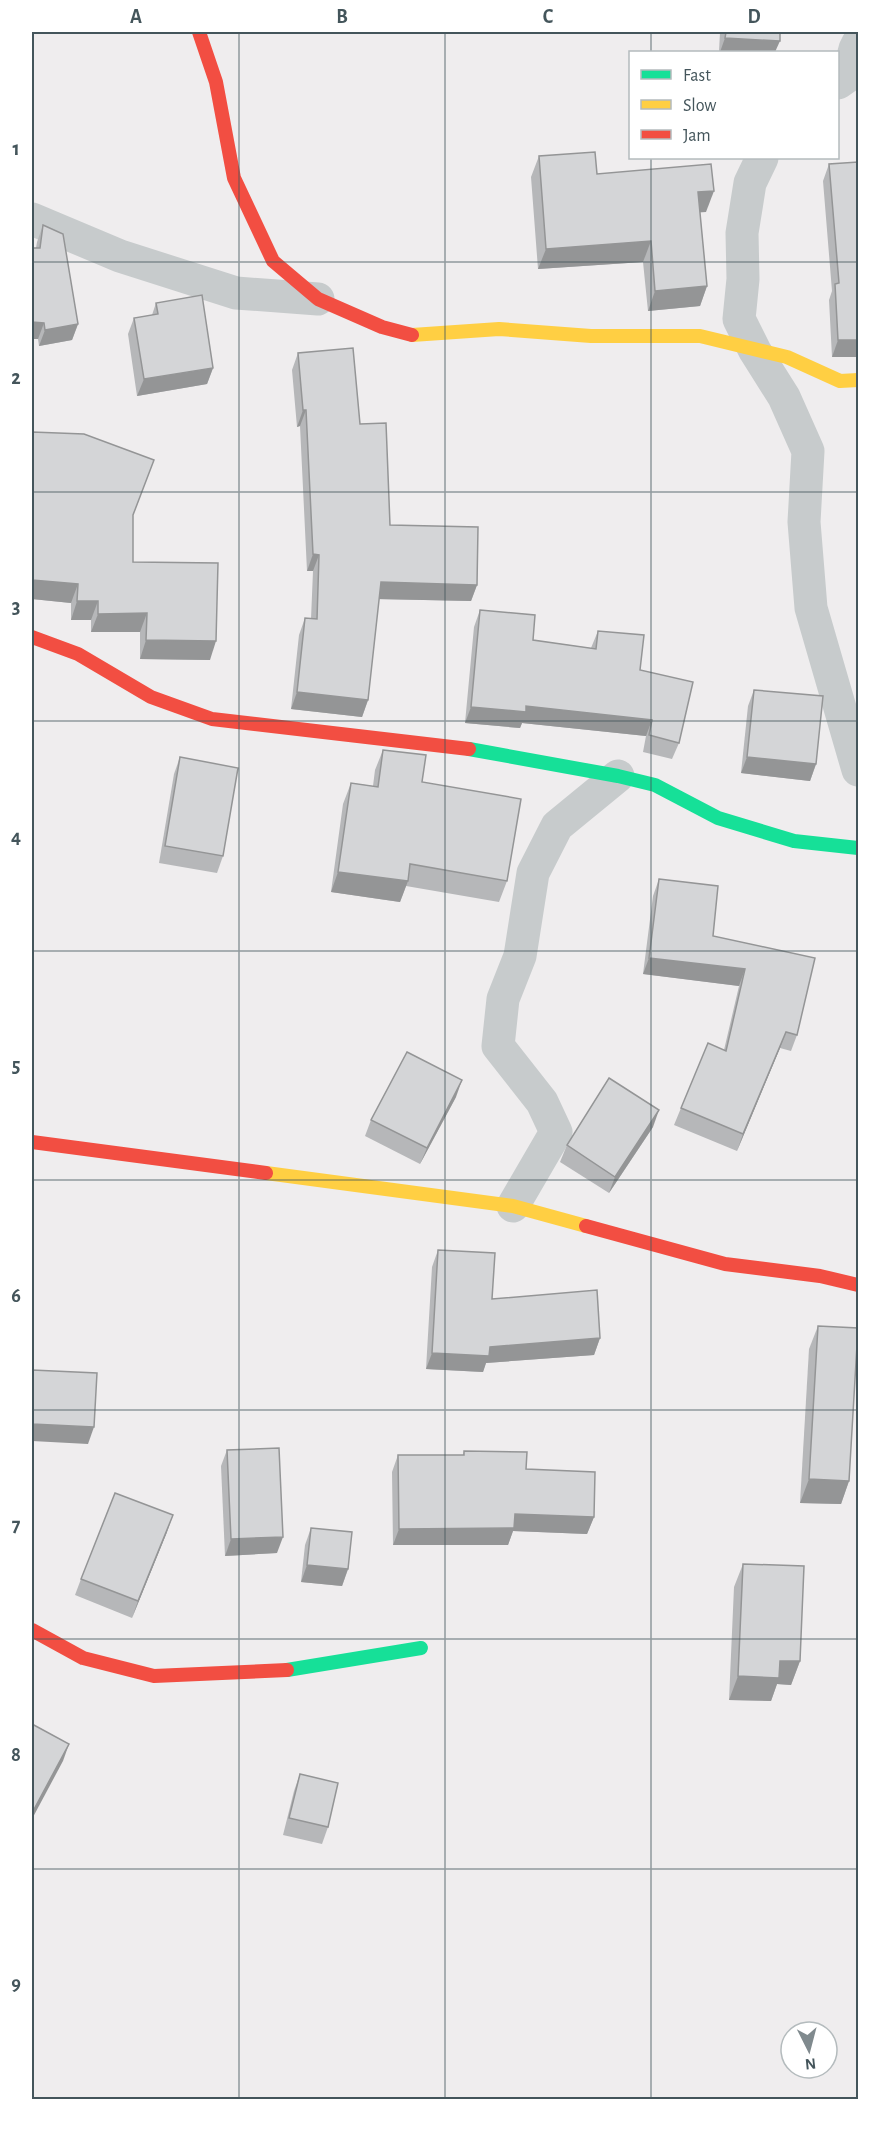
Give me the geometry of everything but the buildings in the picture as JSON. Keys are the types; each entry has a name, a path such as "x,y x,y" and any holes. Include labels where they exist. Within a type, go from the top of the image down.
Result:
{"street":[{"path":"199,32 216,82 234,178 273,261 318,298 382,327 415,336 499,329 591,336 700,336 787,357 840,381 858,380"},
{"path":"839,82 848,76 858,43"},
{"path":"762,159 750,183 742,233 743,279 739,319 755,351 784,397 808,451 804,522 811,608 858,770"},
{"path":"32,219 120,256 236,292 318,298"},
{"path":"32,637 78,654 152,697 212,719 445,745 618,776 655,785 718,818 794,841 858,848"},
{"path":"513,1206 556,1132 542,1102 498,1046 503,999 520,956 533,873 557,826 618,776"},
{"path":"32,1142 513,1206 726,1264 820,1276 858,1284"},
{"path":"32,1630 83,1658 154,1676 293,1670 421,1648"}],"traffic: fast":[{"path":"469,749 618,776 655,785 718,818 794,841 858,848"},
{"path":"287,1670 421,1648"}],"traffic: slow":[{"path":"412,335 499,329 591,336 700,336 787,357 840,381 858,380"},
{"path":"266,1173 513,1206 586,1226"}],"traffic: jam":[{"path":"199,32 216,82 234,178 273,261 318,299 382,327 412,335"},
{"path":"32,637 78,654 151,697 212,719 469,749"},
{"path":"32,1142 266,1173"},
{"path":"586,1226 725,1264 820,1276 858,1285"},
{"path":"32,1630 83,1658 154,1676 287,1670"}]}
